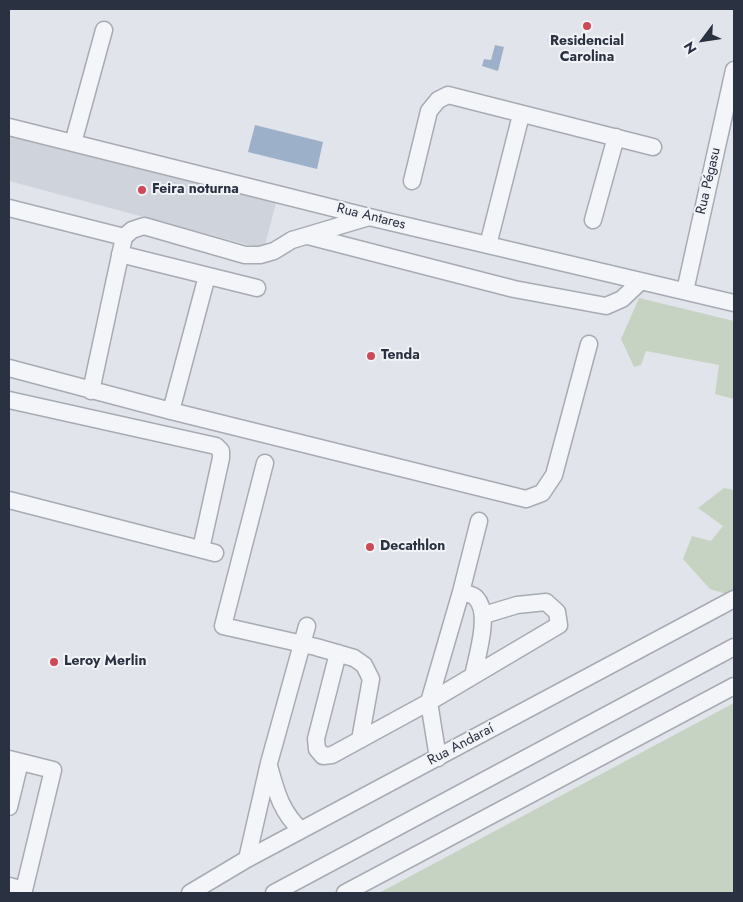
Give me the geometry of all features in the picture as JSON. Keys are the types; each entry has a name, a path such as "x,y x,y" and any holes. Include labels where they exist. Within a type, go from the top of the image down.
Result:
{"street":[{"path":"73,144 104,30"},
{"name":"Rua Pégasu","path":"685,291 734,70"},
{"path":"412,181 429,111 438,100 448,96 653,147"},
{"path":"488,245 521,115"},
{"name":"Rua Antares","path":"9,128 369,217 734,303"},
{"path":"593,220 616,138"},
{"path":"9,208 124,237"},
{"path":"91,390 124,237 132,230 144,226 245,255 260,255 274,251 292,240 369,217"},
{"path":"306,236 514,289 606,306 622,299 641,281"},
{"path":"120,254 257,288"},
{"path":"171,411 207,276"},
{"path":"9,368 171,411 526,499 542,494 554,474 589,344"},
{"path":"9,400 216,446 221,451 208,551 9,500"},
{"path":"265,463 223,626 338,653 354,658 364,665 371,679 360,740"},
{"path":"438,758 429,702 480,521"},
{"path":"461,592 475,596 481,604 484,615 473,676"},
{"name":"Rua Andaraí","path":"190,893 247,859 734,599"},
{"path":"338,653 316,738 317,749 324,756 332,756 429,702 559,625 557,612 546,602 517,605 484,615"},
{"path":"247,859 268,763 307,626"},
{"path":"274,893 734,647"},
{"path":"345,893 734,686"},
{"path":"9,806 14,760 53,770 24,890 9,886"},
{"path":"268,763 288,818 301,830"}],"shaded area":[{"name":"Feira noturna","path":"9,130 277,199 264,249 9,181"}],"green space":[{"path":"639,298 734,321 734,399 715,394 719,365 646,351 641,365 634,367 621,339"},
{"path":"724,488 734,490 734,593 730,595 710,589 683,559 692,536 711,541 723,526 698,508"},
{"path":"734,703 734,893 379,893"}],"water":[{"path":"495,45 504,47 498,71 482,66 484,59 491,60"},
{"path":"255,125 323,142 317,169 248,152"}],"place":[{"name":"Residencial Carolina","path":"587,26"},
{"name":"Feira noturna","path":"142,190"},
{"name":"Tenda","path":"371,356"},
{"name":"Decathlon","path":"370,547"},
{"name":"Leroy Merlin","path":"54,662"}]}
